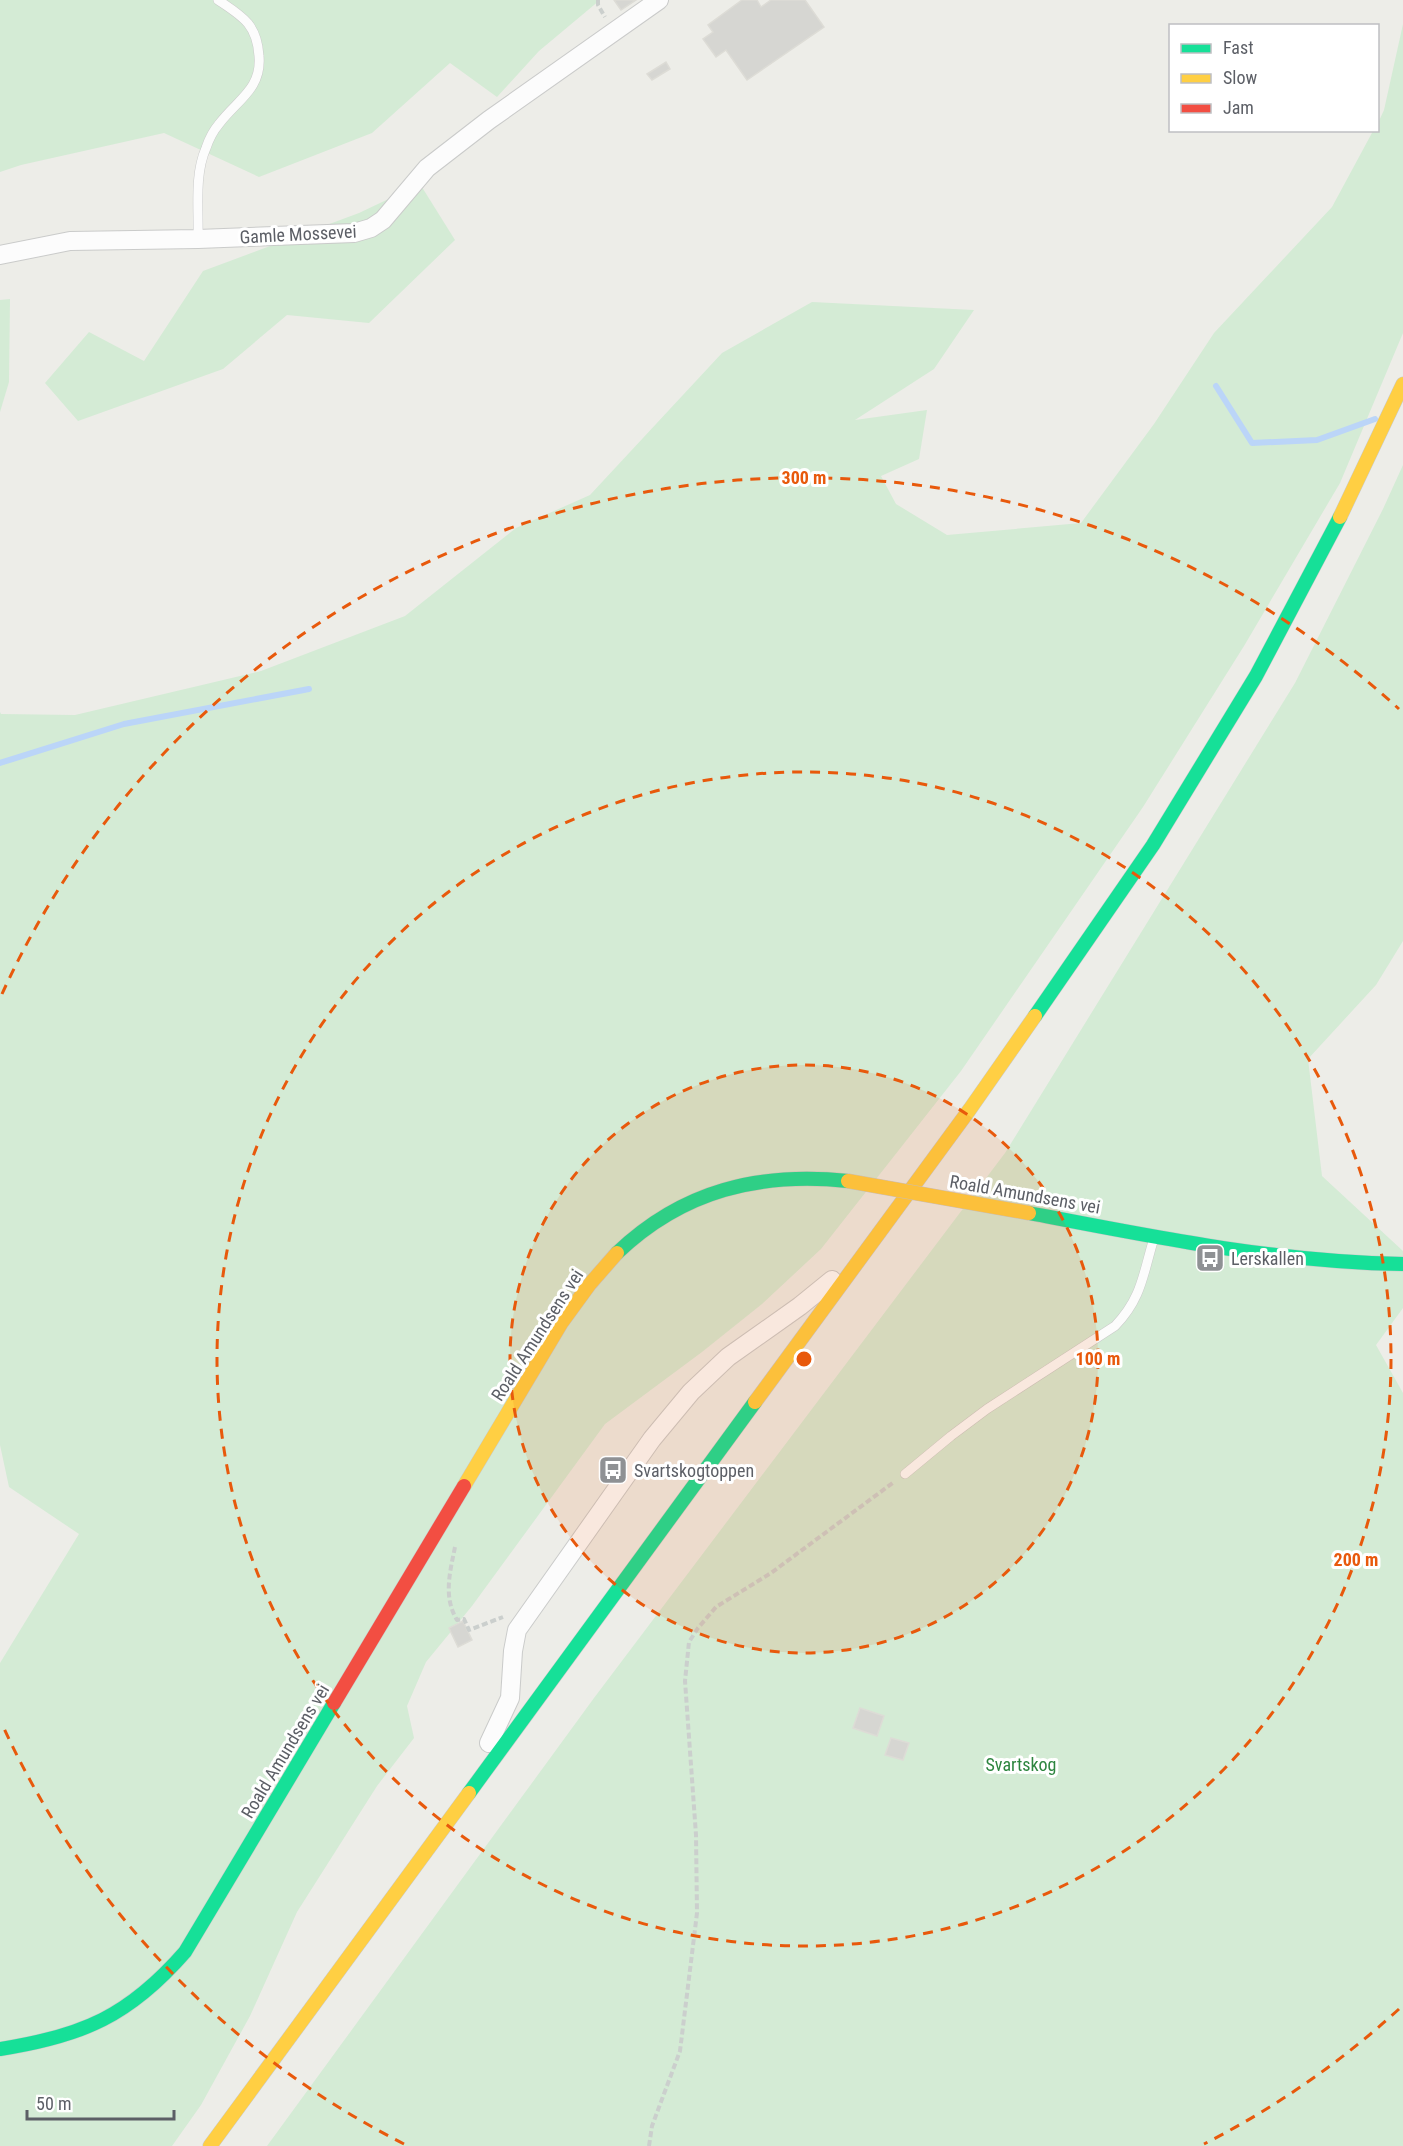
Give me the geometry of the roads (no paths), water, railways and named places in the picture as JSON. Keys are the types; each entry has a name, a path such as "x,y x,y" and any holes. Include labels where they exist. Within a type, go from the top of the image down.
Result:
{"main road":[{"path":"210,2146 866,1252 1017,1043 1153,845 1256,675 1357,485 1403,384"},
{"name":"Roald Amundsens vei","path":"0,2049 52,2041 100,2023 138,2000 171,1970 185,1952 562,1322 600,1271 620,1250 658,1220 708,1195 732,1187 788,1178 848,1181 1154,1236 1297,1258 1345,1263 1403,1264"},
{"path":"920,1205 933,1186"}],"street":[{"name":"Gamle Mossevei","path":"0,255 70,241 354,233 372,228 382,220 427,168 489,120 659,0"},
{"path":"448,1821 502,1720 510,1698 517,1630 651,1439 691,1392 728,1358 800,1306 866,1252"}],"lane":[{"path":"198,239 199,184 204,151 220,122 256,82 260,63 254,30 240,15 218,0"},
{"path":"905,1474 987,1409 1115,1326 1137,1297 1154,1236"}],"waterway":[{"path":"1216,386 1252,443 1317,440 1375,419"},
{"path":"0,763 124,724 309,689"}],"place":[{"name":"Lerskallen","path":"1210,1258"},
{"name":"Svartskogtoppen","path":"613,1470"}],"park label":[{"name":"Svartskog","path":"1021,1764"}]}
